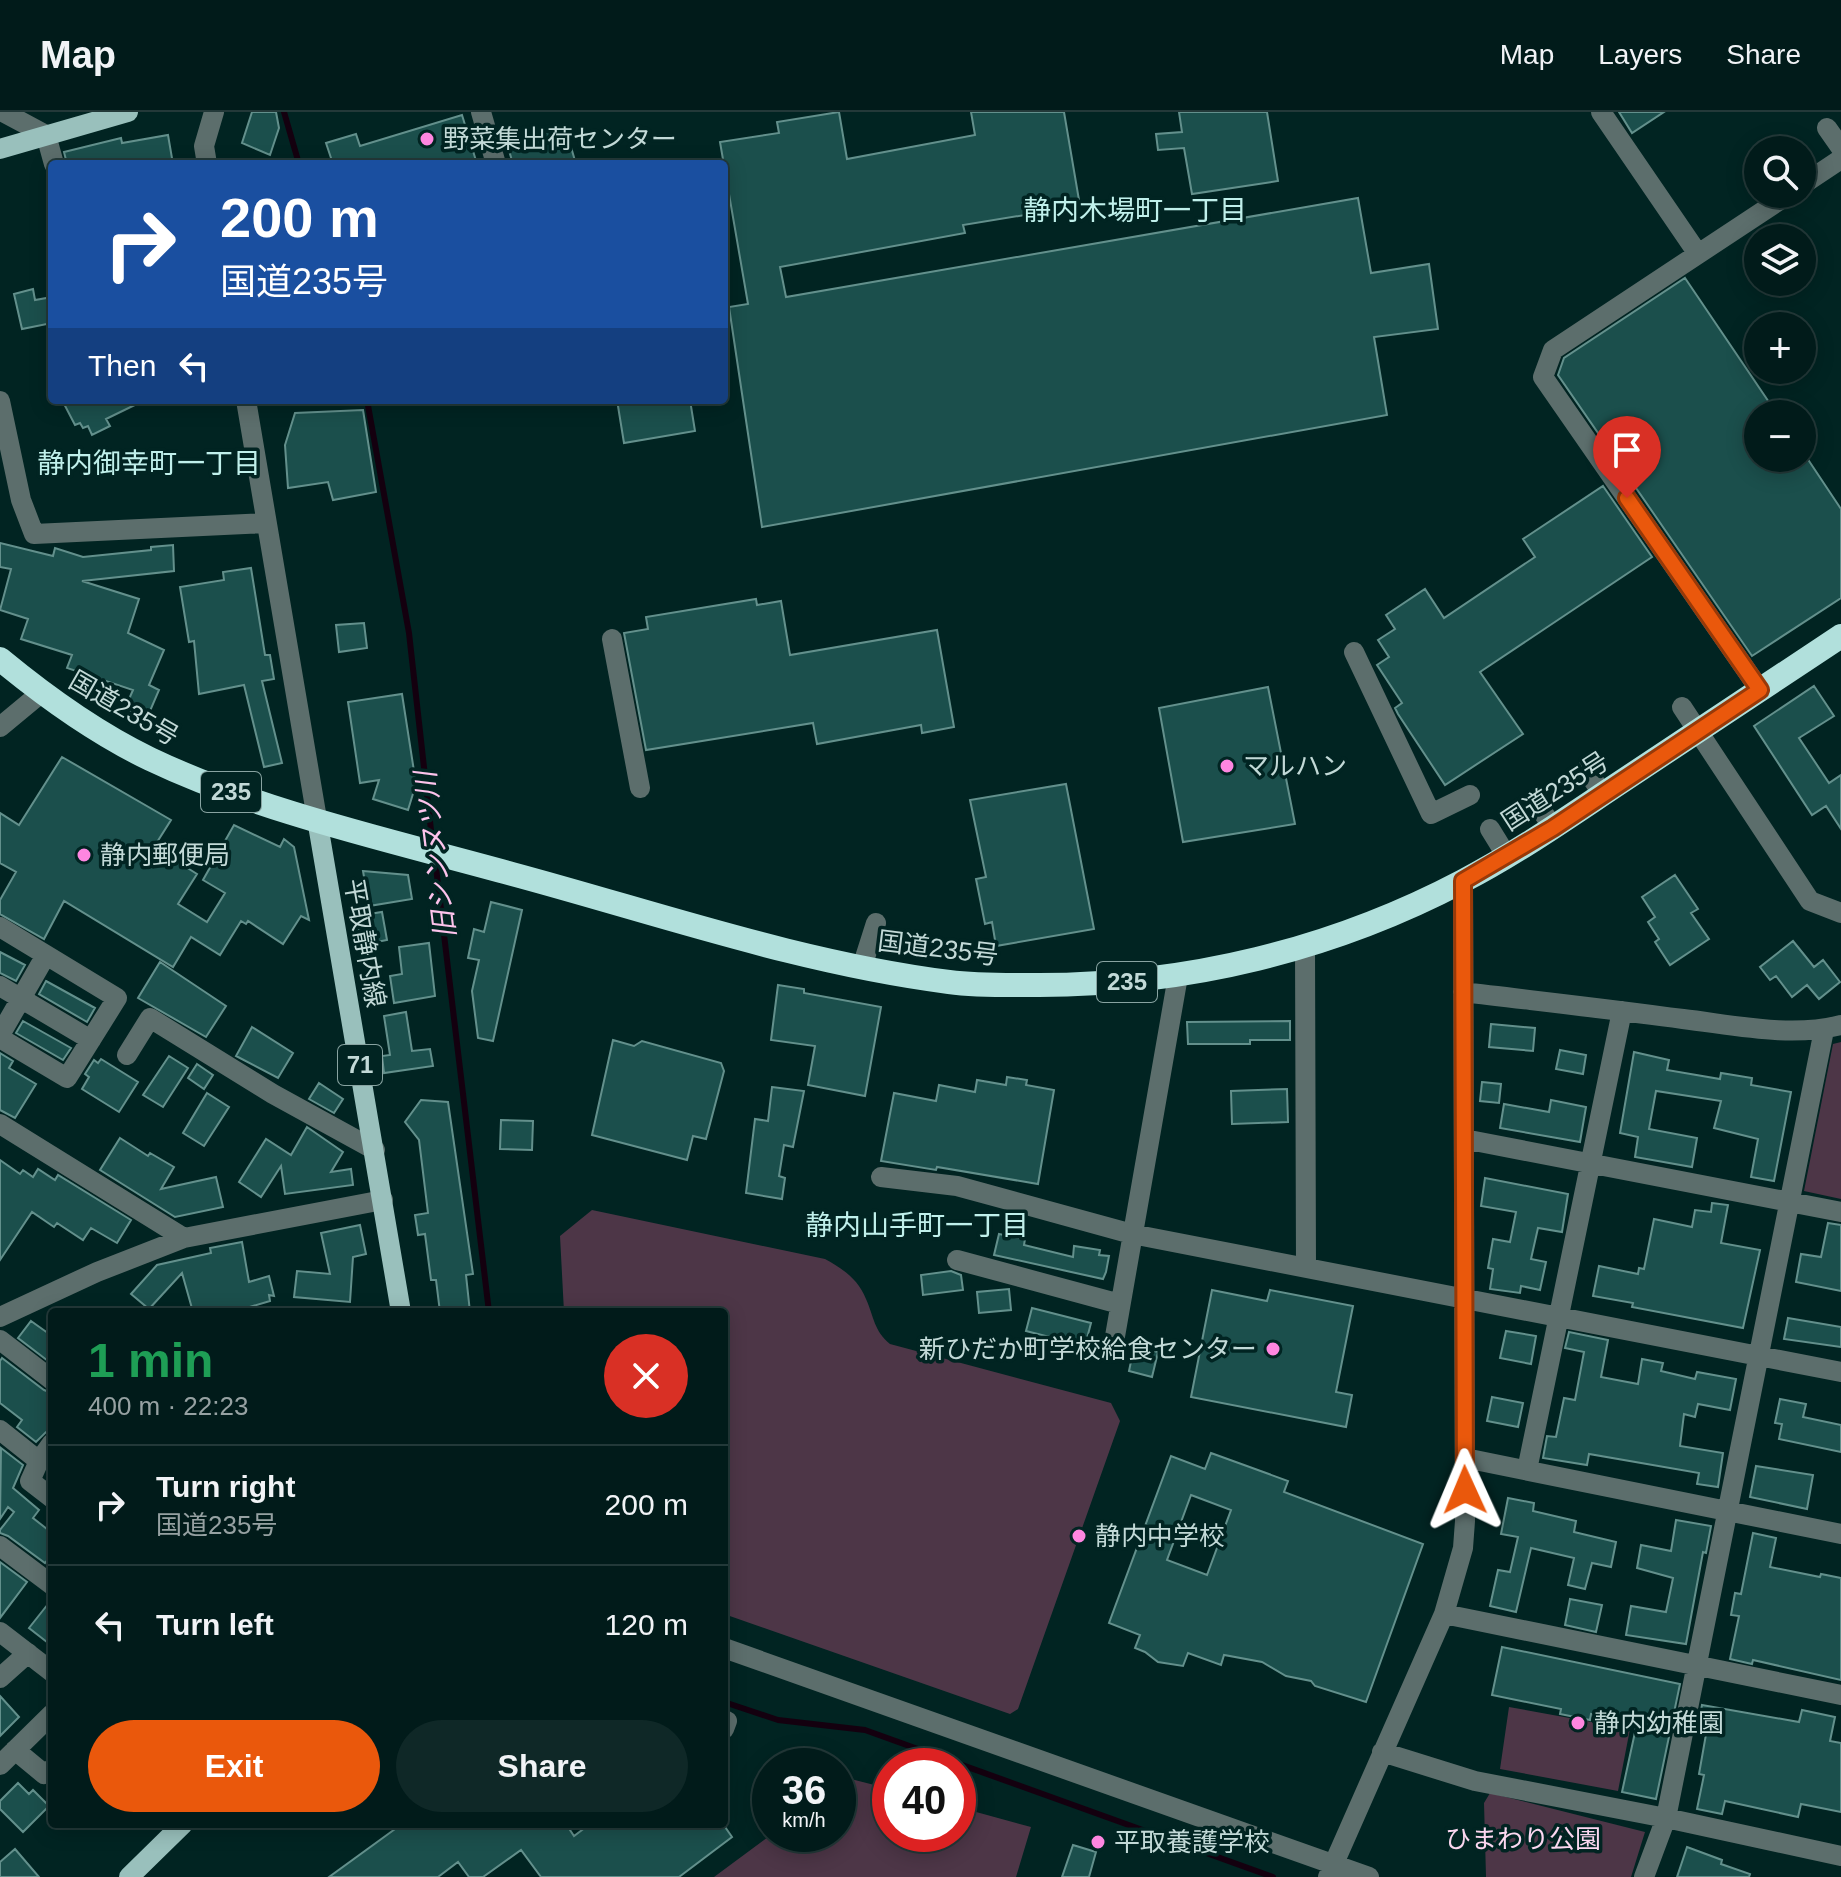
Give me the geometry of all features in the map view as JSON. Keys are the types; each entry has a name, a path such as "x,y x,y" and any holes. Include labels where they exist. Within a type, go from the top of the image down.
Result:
{"highway":[{"name":"国道235号","path":"0,659 41,693 147,758 209,785 317,819 778,949 957,983 1000,985 1116,983 1178,976 1305,947 1366,926 1463,881 1553,828 1841,636"}],"main road":[{"path":"0,149 128,112"},
{"name":"平取静内線","path":"317,819 400,1308"},
{"path":"129,1877 179,1828"}],"street":[{"path":"3,112 46,135 53,160"},
{"path":"206,160 204,146 214,112"},
{"path":"481,112 495,160"},
{"path":"1601,112 1698,254"},
{"path":"1827,128 1841,148"},
{"path":"1816,176 1841,159"},
{"path":"1760,690 1543,377 1553,350 1768,208"},
{"path":"0,401 21,500 34,534 266,523"},
{"path":"247,404 317,819"},
{"path":"612,639 640,788"},
{"path":"1354,652 1431,814 1470,795"},
{"path":"0,727 41,693"},
{"path":"1682,707 1810,901 1841,913"},
{"path":"1586,770 1603,794"},
{"path":"1535,800 1553,828"},
{"path":"1490,829 1506,855"},
{"path":"1331,1871 1444,1614 1463,1548 1463,881"},
{"path":"862,967 876,923"},
{"path":"0,927 117,998 67,1078 0,1036 46,955"},
{"path":"1305,947 1306,1268"},
{"path":"1114,1342 1178,976"},
{"path":"0,986 91,1040"},
{"path":"1463,992 1745,1026 1797,1031 1832,1028 1757,1356 1666,1818 1644,1877"},
{"path":"1527,1470 1622,1011"},
{"path":"127,1055 150,1018 273,1094 375,1150"},
{"path":"0,1124 184,1238"},
{"path":"1464,1139 1841,1212"},
{"path":"881,1177 957,1186 1132,1234 1841,1372"},
{"path":"0,1317 97,1272 184,1238 383,1200"},
{"path":"957,1260 1120,1304"},
{"path":"0,1340 48,1377"},
{"path":"0,1430 39,1461"},
{"path":"48,1449 30,1481 48,1495"},
{"path":"1465,1458 1841,1534"},
{"path":"0,1546 48,1582"},
{"path":"1444,1614 1841,1695"},
{"path":"0,1632 48,1669"},
{"path":"728,1649 1331,1871 1369,1877"},
{"path":"0,1678 28,1653"},
{"path":"0,1765 48,1718"},
{"path":"15,1750 44,1774 48,1772"},
{"path":"1382,1752 1475,1781 1841,1856"}],"green space":[{"path":"1841,1042 1841,1199 1804,1191 1833,1044"},
{"path":"592,1210 825,1259 844,1271 859,1286 877,1329 890,1344 1111,1403 1120,1421 1018,1709 1010,1714 728,1615 728,1308 564,1308 560,1236"},
{"path":"1509,1707 1630,1729 1618,1791 1500,1769"},
{"path":"856,1780 872,1784 872,1852 976,1852 976,1812 1031,1827 1016,1877 714,1877 752,1849 752,1852 856,1852"},
{"name":"ひまわり公園","path":"1490,1793 1645,1832 1631,1877 1486,1877 1484,1803"}],"building":[{"path":"252,112 276,112 279,128 270,155 242,143"},
{"path":"839,112 847,159 975,135 971,112 1064,112 1080,206 963,225 965,233 780,267 786,297 1358,198 1371,273 1429,264 1438,329 1374,337 1387,415 762,527 729,307 748,304 728,188 728,160 723,160 720,142 779,133 777,122"},
{"path":"1179,112 1267,112 1278,181 1192,194 1184,148 1158,150 1156,134 1182,132"},
{"path":"1619,112 1664,112 1632,133"},
{"name":"野菜集出荷センター","path":"462,115 476,160 332,160 326,143 356,134 360,146"},
{"path":"565,127 575,160 512,160 507,144"},
{"path":"168,135 172,160 66,160 64,152 121,138 122,143"},
{"path":"1685,278 1744,365 1744,384 1757,384 1768,400 1744,400 1744,472 1816,472 1841,509 1841,598 1752,656 1558,375 1564,358"},
{"path":"33,289 35,300 48,298 48,324 22,329 14,294"},
{"path":"64,404 137,404 106,419 110,426 92,435 88,426 75,425"},
{"path":"618,404 691,404 695,431 624,443"},
{"path":"363,410 376,492 333,500 328,482 288,488 285,445 295,413"},
{"path":"1603,486 1652,557 1480,672 1523,734 1445,785 1398,714 1395,708 1402,703 1377,665 1389,657 1378,640 1395,629 1386,615 1425,589 1444,618 1535,557 1523,539"},
{"path":"0,543 53,556 55,548 83,557 173,545 174,571 82,581 139,599 128,633 164,650 149,685 159,690 147,718 125,708 133,690 67,668 72,655 21,639 28,619 0,610 11,569 0,567"},
{"path":"251,568 265,655 270,655 274,679 262,681 282,763 264,767 244,685 199,694 194,641 189,642 180,587 224,580 223,572"},
{"path":"756,599 757,605 781,601 790,655 937,630 954,727 922,733 921,725 817,744 813,723 646,750 624,633 648,629 646,617"},
{"path":"364,623 367,648 339,652 336,625"},
{"path":"1814,686 1834,716 1799,738 1829,783 1841,775 1841,829 1826,806 1812,815 1754,726"},
{"name":"マルハン","path":"1268,687 1295,824 1183,842 1159,708"},
{"path":"402,694 416,784 408,810 373,799 379,780 360,783 348,702"},
{"name":"静内郵便局","path":"62,757 171,820 154,847 197,874 178,904 207,922 225,893 203,880 234,825 280,847 284,839 294,847 309,920 301,916 283,944 248,921 246,924 241,921 220,955 191,937 173,967 64,901 44,939 0,914 0,900 16,872 0,863 0,813 19,825"},
{"path":"1066,784 1094,929 996,946 992,922 985,924 976,879 986,877 970,800"},
{"path":"363,871 408,875 412,899 369,906"},
{"path":"1675,875 1698,909 1691,913 1709,939 1670,965 1655,942 1659,939 1648,922 1655,917 1642,897"},
{"path":"491,902 522,910 493,1041 478,1038 472,991 479,960 468,958 474,929 484,932"},
{"path":"382,912 387,940 361,945 356,916"},
{"path":"1793,941 1814,967 1823,960 1840,982 1819,999 1807,985 1792,997 1776,976 1770,980 1760,967"},
{"path":"429,943 435,996 394,1003 390,976 402,974 399,947"},
{"path":"0,952 25,965 16,981 0,973"},
{"path":"160,962 226,1006 206,1037 138,998"},
{"path":"46,981 95,1008 87,1022 39,994"},
{"path":"778,985 881,1007 865,1096 808,1085 815,1046 771,1040"},
{"path":"406,1012 412,1051 430,1049 433,1066 384,1073 382,1056 390,1055 384,1016"},
{"path":"23,1021 71,1048 63,1060 16,1033"},
{"path":"1290,1021 1290,1040 1250,1040 1250,1044 1188,1044 1187,1022"},
{"path":"1491,1024 1535,1028 1533,1051 1489,1047"},
{"path":"252,1027 293,1053 278,1078 236,1056"},
{"path":"613,1040 634,1046 642,1041 721,1063 724,1071 706,1139 693,1136 687,1160 592,1135"},
{"path":"1560,1050 1586,1055 1583,1074 1556,1069"},
{"path":"1634,1052 1669,1060 1667,1070 1720,1079 1721,1073 1752,1078 1751,1085 1791,1092 1774,1181 1751,1177 1758,1139 1714,1128 1721,1101 1656,1091 1649,1129 1697,1138 1692,1167 1635,1157 1638,1137 1620,1133"},
{"path":"0,1053 13,1061 9,1068 36,1084 15,1118 0,1110"},
{"path":"169,1056 188,1068 163,1107 143,1095"},
{"path":"101,1059 138,1082 119,1112 82,1089 89,1077 85,1074 94,1060 98,1063"},
{"path":"197,1064 213,1075 204,1089 188,1078"},
{"path":"1007,1077 1027,1080 1026,1085 1054,1090 1038,1184 881,1161 894,1093 936,1101 939,1085 975,1092 977,1080 1006,1085"},
{"path":"1482,1082 1501,1084 1499,1103 1480,1101"},
{"path":"319,1083 343,1099 334,1113 309,1099"},
{"path":"772,1087 804,1091 793,1147 784,1145 779,1176 785,1178 782,1199 746,1193 755,1119 768,1121"},
{"path":"1287,1089 1288,1122 1232,1124 1231,1091"},
{"path":"207,1093 229,1107 204,1146 183,1133"},
{"path":"421,1100 448,1102 473,1274 466,1275 470,1308 440,1308 436,1280 431,1280 425,1234 418,1235 415,1215 428,1213 419,1140 405,1122"},
{"path":"1551,1100 1586,1107 1580,1142 1500,1128 1504,1104 1549,1112"},
{"path":"501,1120 533,1121 532,1150 500,1149"},
{"path":"307,1127 343,1152 331,1172 351,1169 353,1185 285,1194 281,1166 261,1197 239,1182 266,1139 291,1155"},
{"path":"120,1138 148,1156 150,1153 174,1167 161,1189 216,1177 223,1207 175,1217 100,1170"},
{"path":"0,1160 20,1174 23,1170 33,1177 38,1169 55,1180 58,1175 131,1220 117,1243 91,1228 83,1240 57,1223 54,1227 32,1212 0,1260"},
{"path":"1485,1178 1568,1194 1562,1232 1538,1228 1531,1259 1546,1262 1540,1290 1521,1286 1520,1293 1490,1289 1493,1269 1488,1268 1493,1239 1510,1242 1516,1212 1481,1206"},
{"path":"1712,1203 1728,1205 1721,1243 1760,1250 1743,1328 1632,1307 1633,1303 1593,1296 1599,1266 1638,1274 1639,1268 1644,1269 1654,1219 1692,1227 1695,1210 1711,1212"},
{"path":"1828,1223 1841,1225 1841,1291 1796,1282 1801,1254 1821,1257"},
{"path":"360,1225 366,1254 353,1257 350,1302 294,1297 297,1271 330,1274 321,1233"},
{"path":"999,1234 1025,1239 1024,1245 1073,1257 1074,1246 1100,1250 1099,1255 1109,1256 1106,1272 1103,1279 994,1255"},
{"path":"242,1242 249,1282 269,1276 274,1296 269,1295 270,1301 246,1308 192,1308 182,1273 150,1308 131,1294 157,1265 211,1253 210,1248"},
{"path":"951,1271 961,1275 963,1290 923,1295 921,1275"},
{"path":"1009,1289 1011,1310 979,1313 977,1292"},
{"name":"新ひだか町学校給食センター","path":"1212,1290 1267,1301 1270,1290 1353,1306 1336,1392 1352,1395 1346,1427 1191,1397"},
{"path":"1032,1308 1091,1323 1085,1346 1026,1331"},
{"path":"1788,1318 1841,1327 1841,1347 1784,1339"},
{"path":"31,1321 48,1333 48,1361 18,1338"},
{"path":"1506,1331 1536,1336 1531,1364 1500,1358"},
{"path":"1569,1332 1608,1340 1601,1377 1638,1384 1642,1359 1663,1363 1661,1371 1695,1379 1697,1372 1736,1379 1730,1410 1698,1404 1695,1417 1684,1414 1680,1446 1723,1453 1718,1487 1697,1484 1699,1473 1589,1454 1587,1465 1543,1458 1547,1436 1556,1437 1564,1398 1575,1400 1584,1352 1565,1348"},
{"path":"1134,1347 1158,1352 1152,1377 1129,1371"},
{"path":"2,1358 48,1392 48,1431 36,1442 17,1427 22,1420 0,1403"},
{"path":"1492,1397 1523,1403 1518,1427 1487,1421"},
{"path":"1780,1399 1806,1404 1803,1417 1841,1425 1841,1452 1779,1439 1782,1424 1775,1423"},
{"path":"1,1448 23,1465 13,1488 39,1510 33,1518 48,1530 48,1559 45,1563 0,1533 14,1512 8,1507 0,1519"},
{"path":"1211,1453 1288,1481 1284,1492 1423,1544 1366,1702 1315,1686 1311,1681 1286,1676 1262,1662 1224,1655 1221,1665 1188,1653 1183,1666 1158,1662 1135,1648 1140,1635 1109,1623 1171,1456 1205,1469","holes":["1191,1495 1231,1510 1207,1575 1167,1560"]},
{"path":"1756,1466 1813,1475 1807,1509 1750,1497"},
{"path":"1508,1498 1534,1503 1533,1511 1576,1521 1574,1532 1616,1542 1611,1567 1592,1563 1585,1589 1568,1585 1574,1558 1531,1548 1516,1612 1490,1606 1498,1570 1510,1572 1518,1537 1501,1534"},
{"path":"1676,1520 1711,1526 1706,1553 1703,1552 1686,1644 1626,1635 1631,1606 1666,1612 1673,1578 1637,1568 1641,1545 1671,1551"},
{"path":"1753,1533 1776,1538 1770,1567 1841,1578 1841,1680 1753,1660 1752,1664 1730,1659 1739,1616 1731,1615 1735,1593 1741,1594"},
{"path":"0,1562 27,1582 0,1618"},
{"path":"1570,1599 1602,1605 1596,1632 1565,1625"},
{"path":"48,1604 48,1643 29,1628"},
{"path":"1502,1647 1680,1684 1656,1799 1622,1792 1637,1723 1591,1714 1590,1720 1560,1714 1561,1709 1492,1695"},
{"path":"0,1696 19,1717 0,1736"},
{"path":"1702,1705 1799,1722 1802,1710 1835,1717 1830,1741 1841,1743 1841,1812 1801,1804 1798,1817 1725,1801 1722,1814 1697,1809 1704,1775 1699,1774 1708,1723 1699,1721"},
{"path":"18,1783 29,1794 33,1790 48,1807 23,1832 0,1809 0,1801"},
{"path":"396,1828 569,1828 574,1836 585,1828 726,1828 732,1837 679,1877 541,1877 521,1850 483,1877 469,1877 458,1862 438,1877 329,1877"},
{"path":"1073,1845 1096,1852 1089,1877 1062,1877"},
{"path":"1687,1847 1722,1860 1721,1864 1750,1874 1749,1877 1677,1877"},
{"path":"15,1849 39,1877 0,1877 0,1862"}],"waterway":[{"name":"旧シンヌツ川","path":"284,112 298,160"},
{"name":"旧シンヌツ川","path":"368,404 409,633 433,848"},
{"name":"旧シンヌツ川","path":"435,859 489,1308"},
{"name":"旧シンヌツ川","path":"728,1703 778,1720 865,1730 1273,1877"}],"place":[{"name":"野菜集出荷センター","path":"427,139"},
{"name":"マルハン","path":"1227,766"},
{"name":"静内郵便局","path":"84,855"},
{"name":"新ひだか町学校給食センター","path":"1273,1349"},
{"name":"静内中学校","path":"1079,1536"},
{"name":"静内幼稚園","path":"1578,1723"},
{"name":"平取養護学校","path":"1098,1842"}],"district":[{"name":"静内木場町一丁目","path":"1135,210"},
{"name":"静内御幸町一丁目","path":"149,463"},
{"name":"静内山手町一丁目","path":"917,1225"}],"route":[{"path":"1465,1490 1463,881 1553,828 1760,690 1627,498"}]}
